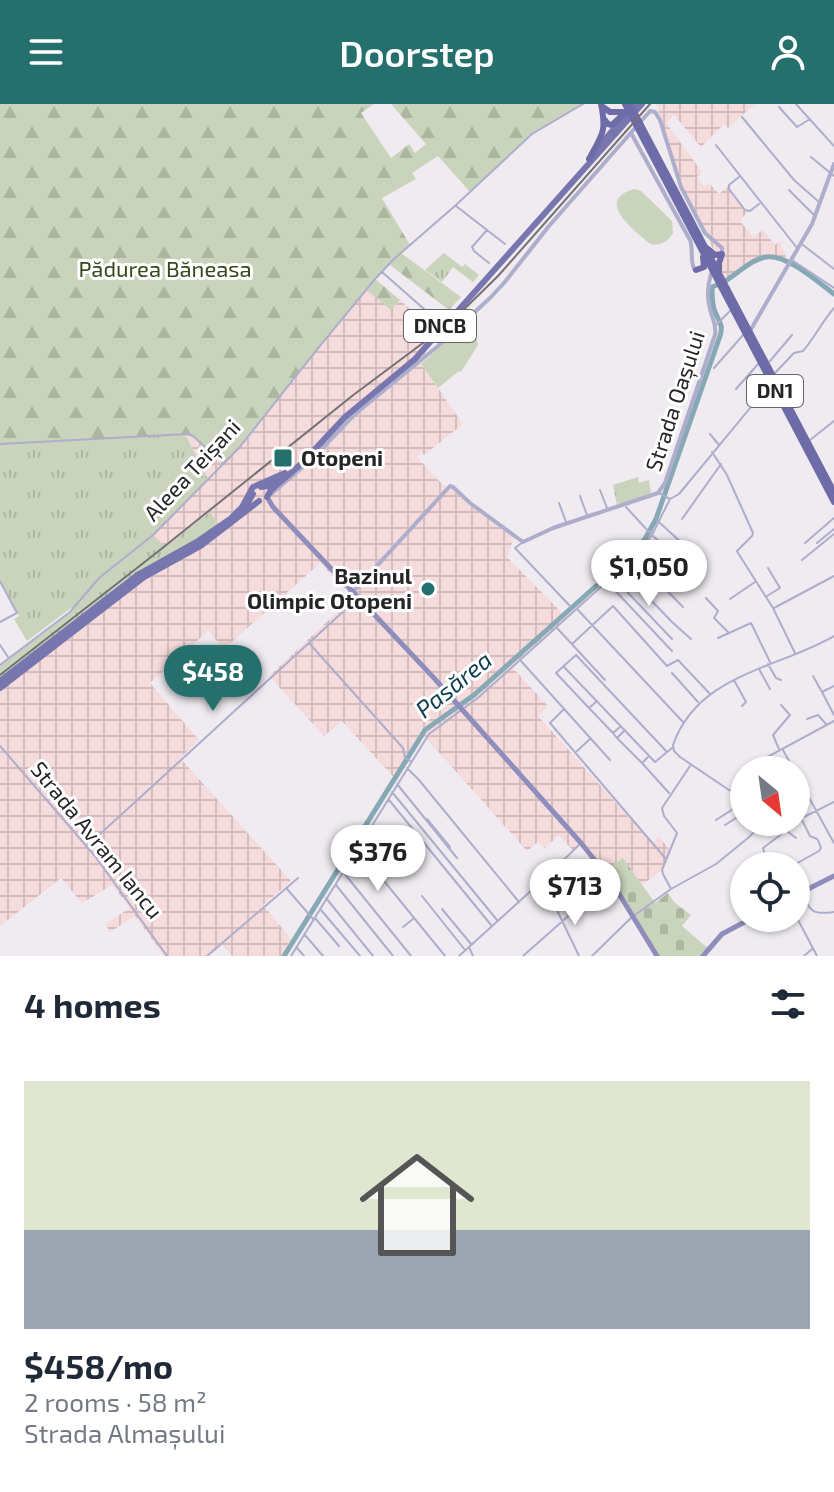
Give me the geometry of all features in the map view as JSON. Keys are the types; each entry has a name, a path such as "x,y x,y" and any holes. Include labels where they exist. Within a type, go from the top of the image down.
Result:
{"highway":[{"path":"589,159 603,134 605,120 601,104 615,117 611,123 605,120"},
{"path":"616,131 628,107"},
{"path":"610,112 628,107"},
{"path":"605,120 612,125 628,107"},
{"name":"DN1","path":"628,107 732,309 747,332"},
{"path":"696,270 716,277 722,254 715,255 701,245"},
{"path":"696,270 704,265 701,245"},
{"name":"DN1","path":"701,245 715,266 716,277 764,363 834,502"},
{"name":"DN1","path":"772,379 834,492"}],"main road":[{"name":"DNCB","path":"558,196 577,171 642,104"},
{"name":"DNCB","path":"0,681 139,574 230,520 247,506 256,489 271,484 285,473 415,359 616,131 628,107"},
{"name":"DNCB","path":"0,688 144,577 202,545 262,500 314,447"},
{"path":"230,520 242,507 253,487 285,473"},
{"path":"261,487 266,491 262,500"},
{"path":"253,494 254,498 273,507 581,843 610,879 657,956"},
{"path":"810,888 834,876"},
{"path":"703,956 722,934 730,930"}],"street":[{"name":"Aleea Teișani","path":"0,665 73,610 99,578 153,535 239,448 382,271 532,134 583,104"},
{"path":"796,104 834,146"},
{"path":"779,107 797,127 810,119"},
{"path":"262,500 299,471 354,415 438,346 490,298 648,112 657,115 681,187 705,233 722,248 722,254"},
{"path":"742,117 794,180 820,203"},
{"path":"631,133 692,244 692,266 696,270"},
{"path":"716,145 760,203 799,246 834,269"},
{"path":"811,157 832,174"},
{"path":"714,368 747,332 791,260 815,216 834,164"},
{"path":"739,177 728,186 745,210 760,203"},
{"path":"789,190 815,216"},
{"path":"456,205 505,244"},
{"path":"487,230 472,247 489,263"},
{"path":"791,260 834,288"},
{"path":"382,271 432,316"},
{"name":"Strada Oașului","path":"523,542 567,523 658,493 665,483 714,341 719,322 709,307 708,284 716,277"},
{"path":"658,493 668,498 677,495 794,353 803,351 834,308"},
{"path":"719,322 732,309"},
{"path":"736,389 792,335"},
{"path":"808,442 834,421"},
{"path":"0,444 185,434 193,436 223,463"},
{"path":"710,434 719,445"},
{"path":"712,452 721,464 753,533 737,552 773,608 796,654"},
{"path":"682,519 721,464"},
{"path":"87,846 309,643 355,596 450,486 523,542 515,548 570,606"},
{"path":"600,490 608,509"},
{"path":"580,496 587,516"},
{"path":"291,956 312,917 320,909 429,734 479,697 634,557 645,546 659,522 668,498"},
{"path":"559,503 567,523"},
{"path":"626,507 678,558"},
{"path":"805,543 834,518"},
{"path":"659,522 683,544"},
{"path":"817,543 834,531"},
{"path":"802,560 834,531"},
{"path":"645,546 670,572"},
{"path":"634,557 683,607"},
{"path":"765,596 780,588 768,568"},
{"path":"621,569 691,639"},
{"path":"773,608 834,576"},
{"path":"613,577 672,639"},
{"path":"0,581 17,613 0,622"},
{"path":"607,582 672,651"},
{"path":"730,599 756,582"},
{"path":"706,598 718,611 714,618 729,633"},
{"path":"572,644 613,606 667,666 678,660 711,695"},
{"path":"577,609 684,723"},
{"path":"718,638 751,623 776,678 781,680"},
{"path":"556,627 605,680"},
{"path":"564,666 656,762 673,748 684,723 711,695 734,679 834,636"},
{"path":"309,643 403,748 405,758 410,761"},
{"path":"0,645 8,658"},
{"path":"667,752 576,655 556,673 670,794"},
{"path":"520,660 610,760"},
{"path":"758,668 770,689"},
{"path":"672,673 700,703"},
{"path":"813,676 834,715"},
{"path":"734,679 746,702 742,706"},
{"path":"822,692 834,686"},
{"path":"589,708 597,701"},
{"path":"766,738 772,737 790,715 781,705"},
{"path":"564,709 550,723 666,859"},
{"path":"807,719 818,715 827,725"},
{"path":"769,756 834,721"},
{"path":"613,733 621,726"},
{"path":"617,738 625,730"},
{"path":"772,737 785,756"},
{"path":"575,752 591,738"},
{"name":"Strada Avram Iancu","path":"0,746 87,846 167,956"},
{"path":"673,748 690,765 730,790"},
{"path":"642,763 649,756"},
{"path":"671,889 663,874 663,866 677,833 662,813 663,805 690,765"},
{"path":"407,768 519,902"},
{"path":"397,784 457,858"},
{"path":"392,792 498,921"},
{"path":"388,799 492,926"},
{"path":"810,799 834,843"},
{"path":"810,814 834,802"},
{"path":"716,820 730,811"},
{"path":"426,819 450,847"},
{"path":"725,825 730,822"},
{"path":"592,956 634,916 671,889 716,864 750,836"},
{"path":"764,852 763,848 779,836"},
{"path":"810,836 818,840 820,851 810,856"},
{"path":"459,956 581,843"},
{"path":"358,848 445,956"},
{"path":"343,872 411,956"},
{"path":"207,956 298,878"},
{"path":"523,956 610,879"},
{"path":"543,880 579,956"},
{"path":"335,884 393,956"},
{"path":"286,888 339,946"},
{"path":"422,896 468,947"},
{"path":"326,898 373,956"},
{"path":"320,909 360,956"},
{"path":"442,909 473,956"},
{"path":"810,910 834,912"},
{"path":"403,927 414,918"},
{"path":"804,932 817,956"},
{"path":"304,934 323,956"},
{"path":"296,947 304,956"},
{"path":"804,956 813,949"}],"shaded area":[{"path":"656,104 755,104 728,128 724,124 701,147 674,115 666,123 702,172 697,177 704,187 709,183 719,194 728,186 748,211 740,221 753,237 763,230 775,245 780,241 788,263 768,256 760,258 723,281 709,238 681,187"},
{"path":"375,279 428,324 433,334 421,364 463,424 424,455 421,453 417,457 443,485 514,538 507,557 567,618 512,667 548,706 538,716 652,843 659,837 670,850 662,870 642,885 623,858 604,871 582,843 573,851 559,835 545,848 538,842 527,851 424,736 397,781 342,721 324,736 269,676 353,597 320,563 224,649 208,631 150,683 199,740 180,758 291,881 263,905 291,939 281,956 232,956 222,945 209,956 164,956 135,916 110,932 105,924 130,908 112,885 82,903 61,878 0,926 0,681 165,547 153,535 207,479 185,434 193,436 223,463"}],"green space":[{"name":"Pădurea Băneasa","path":"0,104 374,104 361,113 391,158 409,144 415,153 426,144 391,104 583,104 532,134 470,192 438,156 412,173 416,179 382,198 410,245 401,253 461,297 449,310 390,265 399,255 375,279 400,300 391,310 366,290 239,448 223,463 187,434 0,444"},
{"path":"634,189 641,191 672,221 673,233 663,243 650,244 621,216 617,201 622,194"},
{"path":"444,253 479,275 473,282 453,267 442,282 425,270"},
{"path":"469,320 478,345 461,372 438,388 421,364"},
{"path":"185,434 208,479 154,536 166,547 210,512 221,527 0,681 0,665 73,610 71,608 27,641 14,619 19,616 0,579 0,444"},
{"path":"638,477 639,483 649,480 651,493 617,505 613,485"},
{"path":"623,858 655,903 668,893 691,915 682,926 709,949 703,956 657,956 604,871"}],"waterway":[{"name":"Pasărea","path":"727,280 756,260 774,257 802,270 834,294"},
{"name":"Pasărea","path":"632,554 656,519 720,336 721,325 712,298 712,287 717,285"},
{"name":"Pasărea","path":"610,573 616,568"},
{"name":"Pasărea","path":"284,956 425,730 474,695 596,586"}],"railway":[{"path":"0,675 352,396 451,322 498,276 650,104"}],"place":[{"name":"Otopeni","path":"283,458"},
{"name":"Bazinul Olimpic Otopeni","path":"428,589"}]}
